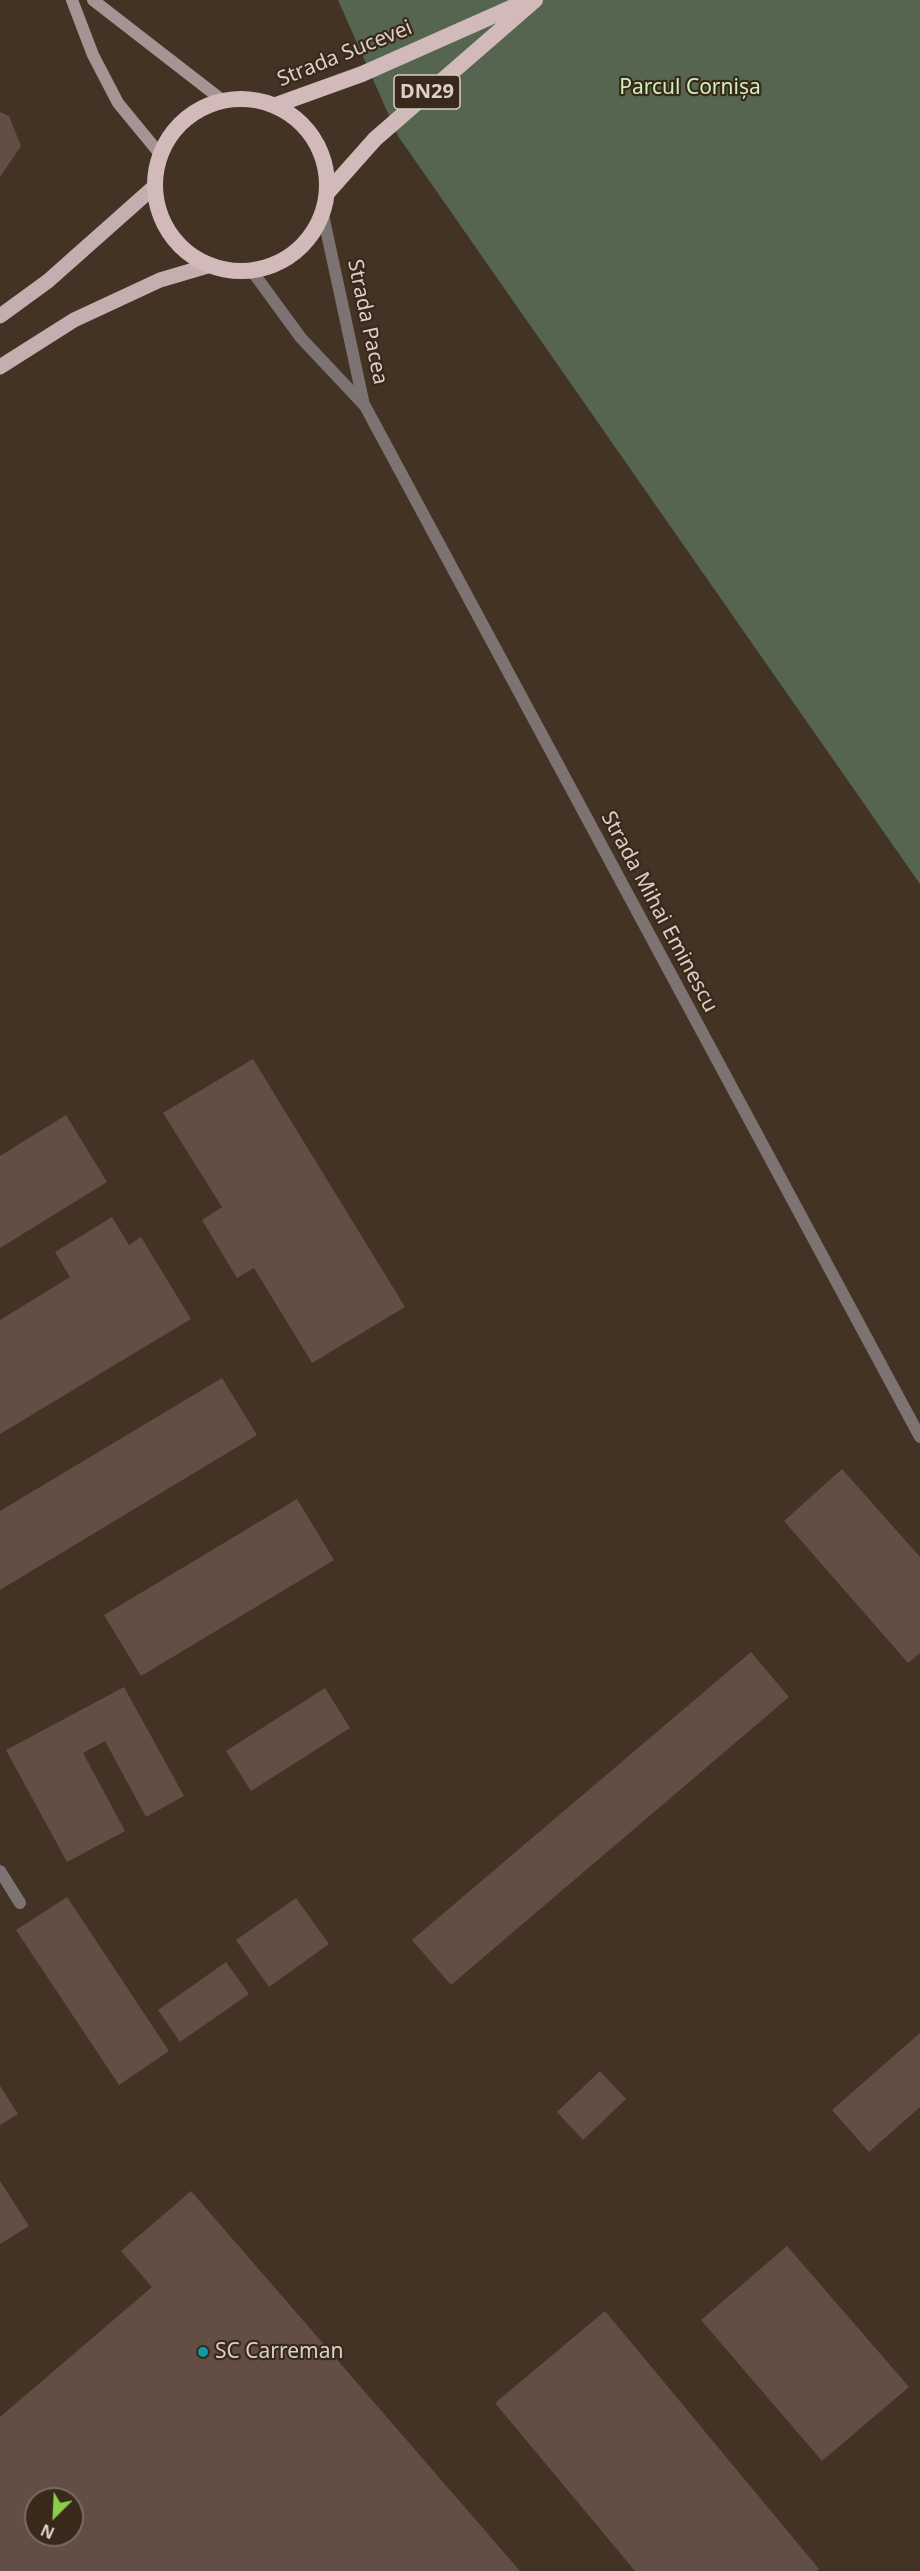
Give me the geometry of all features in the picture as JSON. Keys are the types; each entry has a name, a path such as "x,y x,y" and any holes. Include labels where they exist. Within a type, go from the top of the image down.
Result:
{"highway":[{"name":"Strada Sucevei","path":"276,105 362,74 529,0"},
{"name":"DN29","path":"328,192 375,139 535,0"},
{"name":"DN29","path":"250,98 276,105 296,121 314,146 324,166 328,192 323,215 312,236 295,253 274,264 252,270 231,271 192,256 171,234 158,206 155,186 160,154 170,136 184,119 202,107 222,100 250,98"}],"main road":[{"path":"72,0 93,55 118,103 160,154"},
{"path":"93,0 222,100"},
{"path":"0,316 48,282 155,186"},
{"name":"DN29","path":"0,367 74,320 160,280 211,265"}],"street":[{"name":"Strada Pacea","path":"323,215 365,406"},
{"name":"Strada Pacea","path":"252,270 301,338 365,406"},
{"name":"Strada Mihai Eminescu","path":"365,406 920,1437"},
{"path":"0,1870 20,1904"}],"green space":[{"name":"Parcul Cornișa","path":"338,0 920,0 920,884 398,136"}],"building":[{"path":"0,112 9,116 21,146 0,177"},
{"path":"253,1059 405,1307 312,1363 254,1268 237,1278 202,1220 222,1207 163,1113"},
{"path":"66,1115 107,1182 0,1248 0,1156"},
{"path":"112,1217 129,1245 141,1237 191,1319 0,1434 0,1320 70,1277 55,1252"},
{"path":"222,1378 257,1435 0,1590 0,1511"},
{"path":"842,1469 920,1557 920,1653 908,1663 784,1521"},
{"path":"297,1499 334,1560 141,1676 104,1615"},
{"path":"751,1652 789,1697 451,1985 412,1940"},
{"path":"124,1687 184,1796 146,1817 105,1741 83,1753 125,1831 67,1862 6,1750"},
{"path":"325,1688 350,1728 251,1791 226,1751"},
{"path":"67,1897 169,2051 119,2085 16,1930"},
{"path":"296,1898 329,1944 269,1987 236,1940"},
{"path":"226,1962 249,1994 180,2042 158,2010"},
{"path":"920,2033 920,2107 869,2152 832,2110"},
{"path":"600,2071 626,2099 583,2140 557,2112"},
{"path":"0,2086 18,2114 0,2125"},
{"path":"0,2181 29,2226 0,2244"},
{"name":"SC Carreman","path":"191,2191 520,2571 0,2571 0,2417 152,2287 121,2251"},
{"path":"787,2246 909,2387 822,2461 701,2320"},
{"path":"605,2311 819,2569 817,2571 635,2571 495,2403"}],"place":[{"name":"SC Carreman","path":"203,2352"}]}
